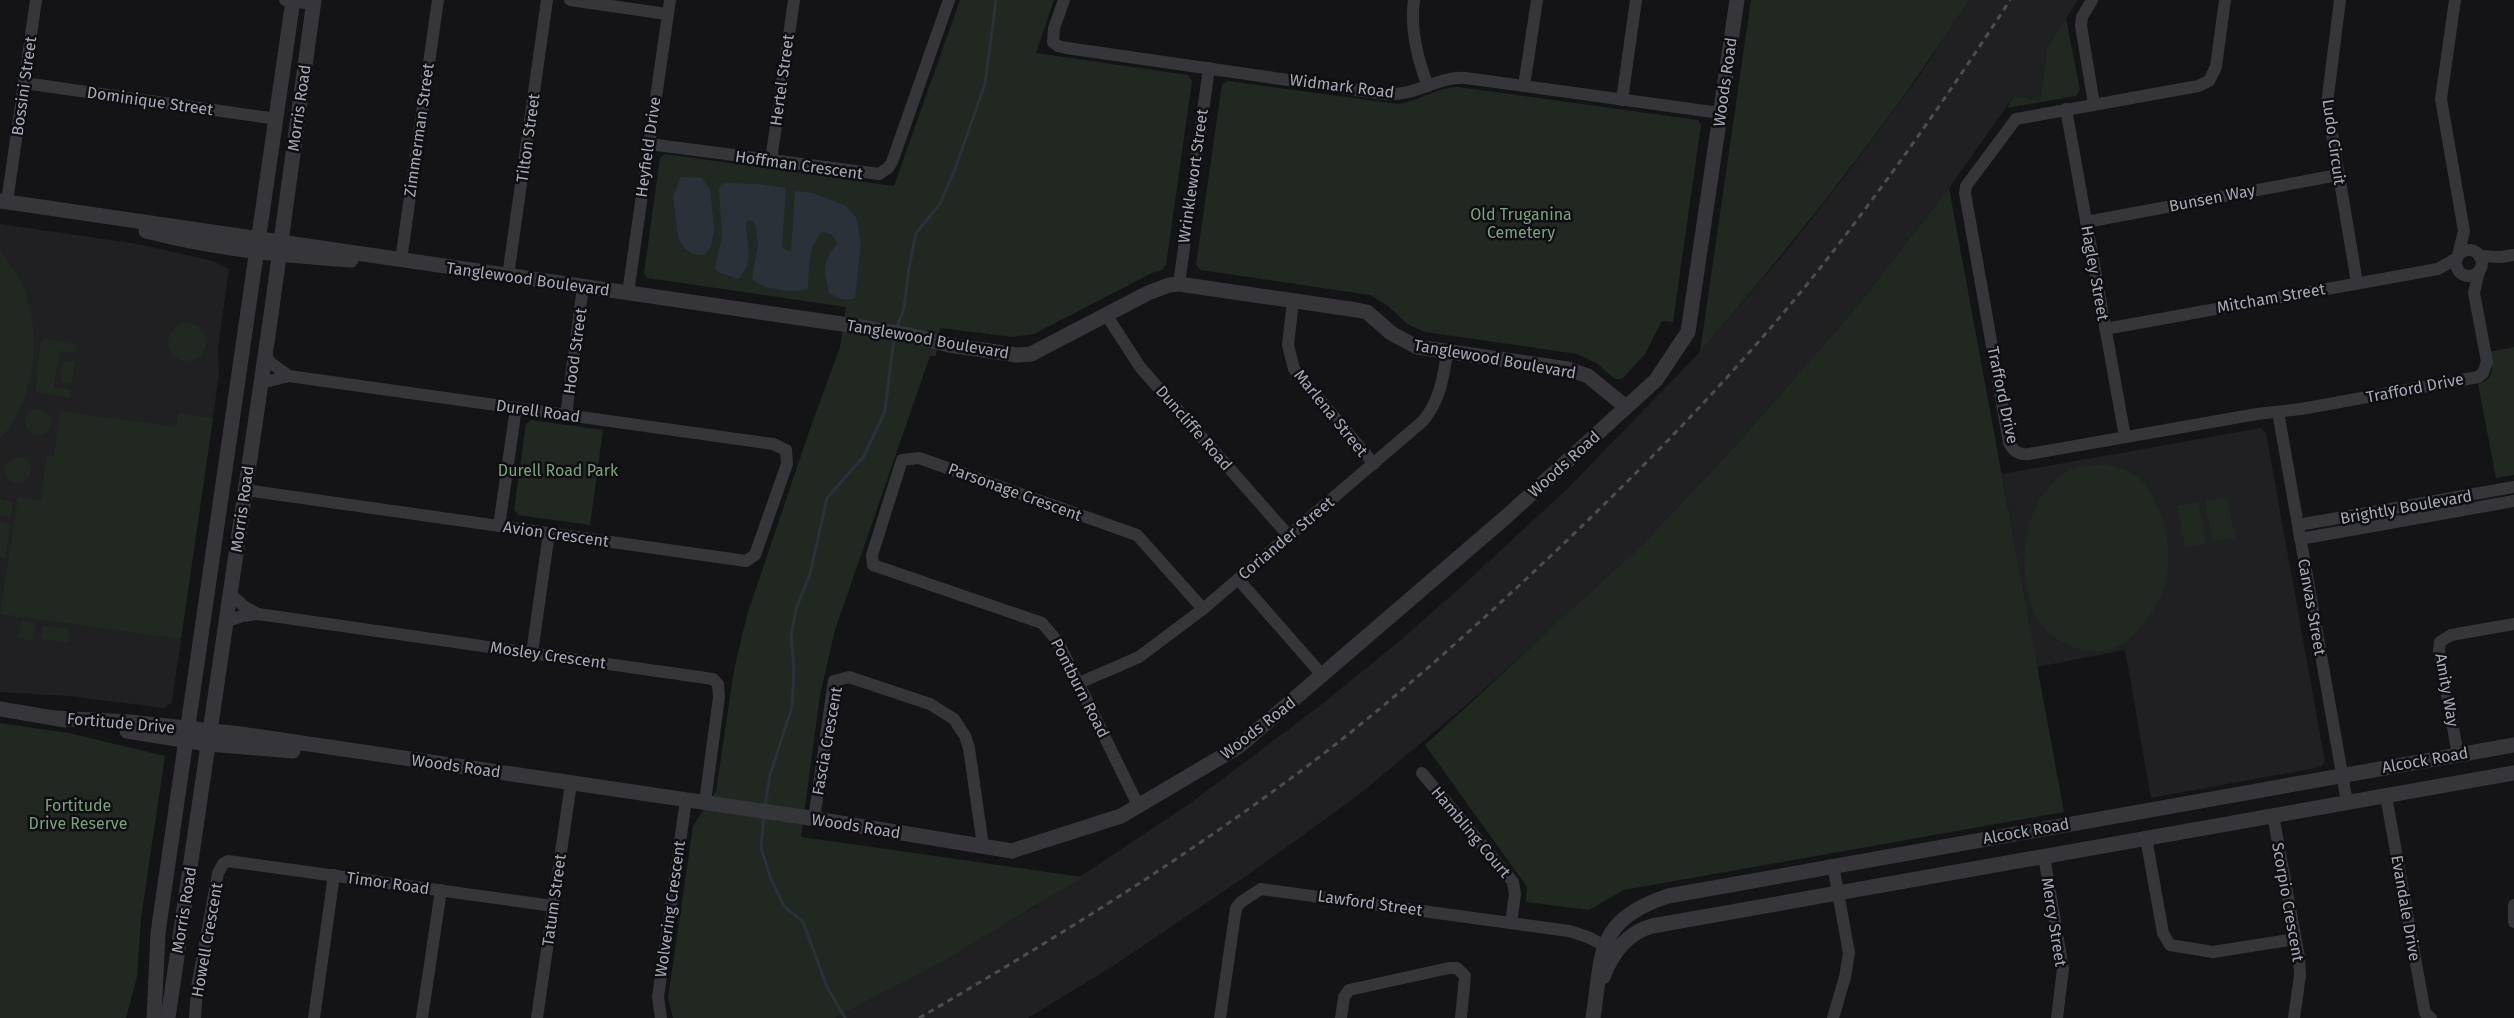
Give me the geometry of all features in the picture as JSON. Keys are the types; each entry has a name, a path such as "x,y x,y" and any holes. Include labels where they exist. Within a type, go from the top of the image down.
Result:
{"street":[{"name":"Bossini Street","path":"4,201 36,0"},
{"path":"291,0 314,2"},
{"name":"Morris Road","path":"154,1018 158,933 222,487 259,246 291,0"},
{"name":"Zimmerman Street","path":"401,260 438,0"},
{"name":"Tilton Street","path":"508,276 547,0"},
{"path":"570,0 667,14"},
{"name":"Heyfield Drive","path":"628,293 670,0"},
{"name":"Hertel Street","path":"771,160 794,0"},
{"name":"Hoffman Crescent","path":"649,144 873,175 888,168 949,0"},
{"name":"Widmark Road","path":"1064,0 1054,28 1053,42 1058,46 1067,48 1397,95 1454,77 1720,114"},
{"path":"1414,0 1412,25 1421,69 1428,86"},
{"path":"1524,86 1536,0"},
{"path":"1622,100 1636,0"},
{"name":"Woods Road","path":"186,735 374,754 705,802 1012,851 1121,816 1238,747 1323,676 1507,516 1656,380 1688,332 1737,0"},
{"path":"2092,0 2082,17 2081,26 2094,104"},
{"name":"Trafford Drive","path":"2225,0 2212,78 2198,86 2023,116 2013,120 1965,190 2010,443 2017,453 2029,454 2478,376 2485,370 2487,362 2474,292"},
{"name":"Ludo Circuit","path":"2340,0 2327,98 2357,283"},
{"path":"2455,0 2441,99 2464,231 2479,262 2474,292"},
{"name":"Morris Road","path":"168,1018 261,383 314,2"},
{"name":"Wrinklewort Street","path":"1178,284 1209,68"},
{"name":"Dominique Street","path":"24,83 276,119"},
{"name":"Hagley Street","path":"2066,109 2125,437"},
{"name":"Bunsen Way","path":"2086,222 2338,175"},
{"name":"Tanglewood Boulevard","path":"4,201 102,217 189,242 259,246 401,260 842,324 990,352 1031,354 1159,288 1178,284 1366,312 1406,343 1447,353 1568,369 1588,376 1626,407"},
{"path":"2464,231 2457,268 2474,292"},
{"path":"2458,257 2467,251 2479,262"},
{"path":"2479,262 2514,255"},
{"name":"Mitcham Street","path":"2105,329 2438,269 2458,257"},
{"path":"2462,274 2473,275 2479,262"},
{"name":"Mitcham Street","path":"2438,269 2462,274"},
{"name":"Hood Street","path":"566,415 583,287"},
{"name":"Marlena Street","path":"1294,301 1288,345 1294,369 1374,464"},
{"name":"Duncliffe Road","path":"1107,316 1140,366 1288,535"},
{"name":"Coriander Street","path":"1079,683 1139,657 1203,609 1424,421 1434,408 1441,392 1447,353"},
{"path":"265,354 271,363 289,376"},
{"name":"Durell Road","path":"261,383 289,376 773,444 786,450"},
{"path":"499,526 516,408"},
{"name":"Canvas Street","path":"2278,412 2347,802"},
{"name":"Avion Crescent","path":"245,490 746,561 751,559 758,547 787,464 786,450"},
{"name":"Parsonage Crescent","path":"873,565 872,555 902,460 919,458 1137,535 1203,609"},
{"path":"222,487 245,490"},
{"name":"Brightly Boulevard","path":"2298,526 2514,488"},
{"path":"2458,497 2461,510"},
{"name":"Brightly Boulevard","path":"2300,539 2514,501"},
{"path":"532,653 549,533"},
{"name":"Pontburn Road","path":"873,565 1042,624 1058,642 1139,807"},
{"path":"1238,578 1323,676"},
{"name":"Mosley Crescent","path":"229,593 245,607 258,614"},
{"name":"Mosley Crescent","path":"225,622 242,616 258,614 713,679 718,684 720,696 705,802"},
{"name":"Amity Way","path":"2458,755 2439,651 2440,642 2451,635 2514,624"},
{"name":"Fascia Crescent","path":"812,819 834,681 849,677 930,704 954,719 965,736 969,748 983,846"},
{"name":"Fortitude Drive","path":"0,709 55,718 130,722 186,735"},
{"name":"Alcock Road","path":"1610,949 1613,932 1630,912 1668,896 2514,745"},
{"name":"Hambling Court","path":"1422,773 1513,882 1515,894 1511,923"},
{"name":"Alcock Road","path":"1594,1018 1600,960 1610,949 1635,933 1652,926 2514,773"},
{"name":"Tatum Street","path":"537,1018 570,783"},
{"name":"Evandale Drive","path":"2386,796 2425,1013 2430,1018"},
{"name":"Wolvering Crescent","path":"661,1018 658,998 686,800"},
{"name":"Scorpio Crescent","path":"2273,815 2300,969 2294,1018"},
{"path":"2146,838 2163,933 2170,945 2213,952 2296,938"},
{"name":"Mercy Street","path":"2044,856 2063,969 2056,1018"},
{"name":"Timor Road","path":"223,864 235,861 553,906"},
{"name":"Howell Crescent","path":"196,1018 197,987 218,873 223,864"},
{"path":"1833,866 1849,953 1835,1016"},
{"path":"314,1018 334,875"},
{"name":"Lawford Street","path":"1220,1018 1236,908 1241,902 1261,889 1576,933 1610,949"},
{"path":"422,1018 441,890"},
{"path":"2514,905 2514,922"},
{"path":"156,959 176,960"},
{"path":"1341,1018 1344,997 1354,988 1449,968 1462,972 1466,982 1462,1018"}],"shaded area":[{"path":"1969,0 2078,0 2047,48 2040,100 2014,96 1949,188 1854,310 1737,444 1642,545 1584,600 1463,708 1357,796 1252,872 1113,966 1028,1018 835,1018 885,992 1036,906 1192,802 1317,708 1396,644 1461,587 1566,490 1700,352 1787,250 1852,167 1921,73"},
{"path":"681,177 701,178 710,189 714,228 711,247 704,255 693,254 684,248 678,236 673,196"},
{"path":"726,183 786,188 782,248 791,252 795,191 813,193 846,206 856,217 861,242 855,298 839,298 829,293 825,267 828,256 837,244 832,236 823,232 818,237 811,251 808,289 795,291 779,290 763,286 752,279 758,244 755,223 750,220 746,222 749,252 744,273 738,279 718,272 715,268 722,237 719,190 720,185"},
{"path":"0,224 138,244 213,261 229,269 218,348 219,375 172,702 164,708 68,696 0,692"},
{"path":"2261,428 2266,433 2325,762 2321,767 2151,798 2125,650 2037,667 2002,474"}],"green space":[{"path":"960,0 1054,0 1036,53 1188,75 1192,81 1166,265 1162,270 1152,273 1034,334 1013,337 940,328 936,356 930,356 835,630 820,695 801,837 1083,877 940,963 835,1018 673,1018 668,998 693,826 716,791 734,670 747,615 840,347 846,307 647,278 644,273 660,158 665,154 894,186"},
{"path":"1751,0 1969,0 1874,137 1772,267 1700,352"},
{"path":"2066,18 2080,90 2076,96 2007,108 2014,96 2040,100 2047,48"},
{"name":"Old Truganina Cemetery","path":"1228,81 1398,104 1443,89 1459,87 1698,120 1701,125 1673,322 1662,321 1645,354 1622,379 1615,379 1596,363 1577,354 1425,332 1407,324 1388,306 1370,295 1201,270 1196,265 1222,84"},
{"path":"1949,188 2064,812 1624,890 1589,910 1526,902 1527,887 1425,745 1642,545 1737,444 1854,310"},
{"path":"0,252 15,272 26,295 32,319 34,345 31,371 25,396 15,419 0,439"},
{"path":"187,323 194,324 200,329 205,335 205,349 200,355 194,360 187,361 180,360 174,355 169,349 168,342 169,335 174,329 180,324"},
{"path":"45,339 77,345 76,353 59,351 54,387 71,390 69,398 35,392 41,342"},
{"path":"2514,347 2514,475 2496,478 2478,384 2488,379 2492,372 2490,352"},
{"path":"64,361 75,362 71,384 61,382"},
{"path":"38,409 47,413 51,422 47,431 38,435 29,431 25,422 29,413"},
{"path":"60,411 176,427 178,413 213,418 181,639 0,614 18,497 41,500 47,455 54,456"},
{"name":"Durell Road Park","path":"531,420 603,430 590,525 518,515 514,510 526,424"},
{"path":"18,457 27,461 31,470 27,479 18,483 9,479 5,470 9,461"},
{"path":"2106,464 2131,473 2143,482 2151,493 2163,520 2168,551 2168,566 2162,593 2155,607 2138,631 2116,647 2104,651 2089,651 2073,647 2059,640 2040,623 2032,606 2027,586 2025,545 2029,525 2036,506 2046,490 2060,476 2070,470"},
{"path":"2227,497 2235,538 2213,542 2205,501"},
{"path":"0,499 13,502 10,517 0,515"},
{"path":"2198,502 2206,544 2185,547 2177,506"},
{"path":"0,521 11,524 5,558 0,557"},
{"path":"22,620 36,623 32,641 18,638"},
{"path":"43,626 69,629 69,642 41,639"},
{"name":"Fortitude Drive Reserve","path":"0,723 69,733 165,756 141,918 137,977 126,1018 0,1018"}],"waterway":[{"path":"897,327 904,308 916,233 940,204 955,169 985,84 996,0"},
{"path":"765,806 770,775 792,707 794,670 791,635 796,609 810,574 827,498 864,456 885,411 894,338"},
{"path":"764,814 761,848 771,879 784,906 803,922 827,987 845,1018"}],"railway":[{"path":"919,1018 1110,902 1249,809 1383,706 1525,580 1602,507 1677,431 1783,313 1843,239 1893,172 2010,0"}]}
